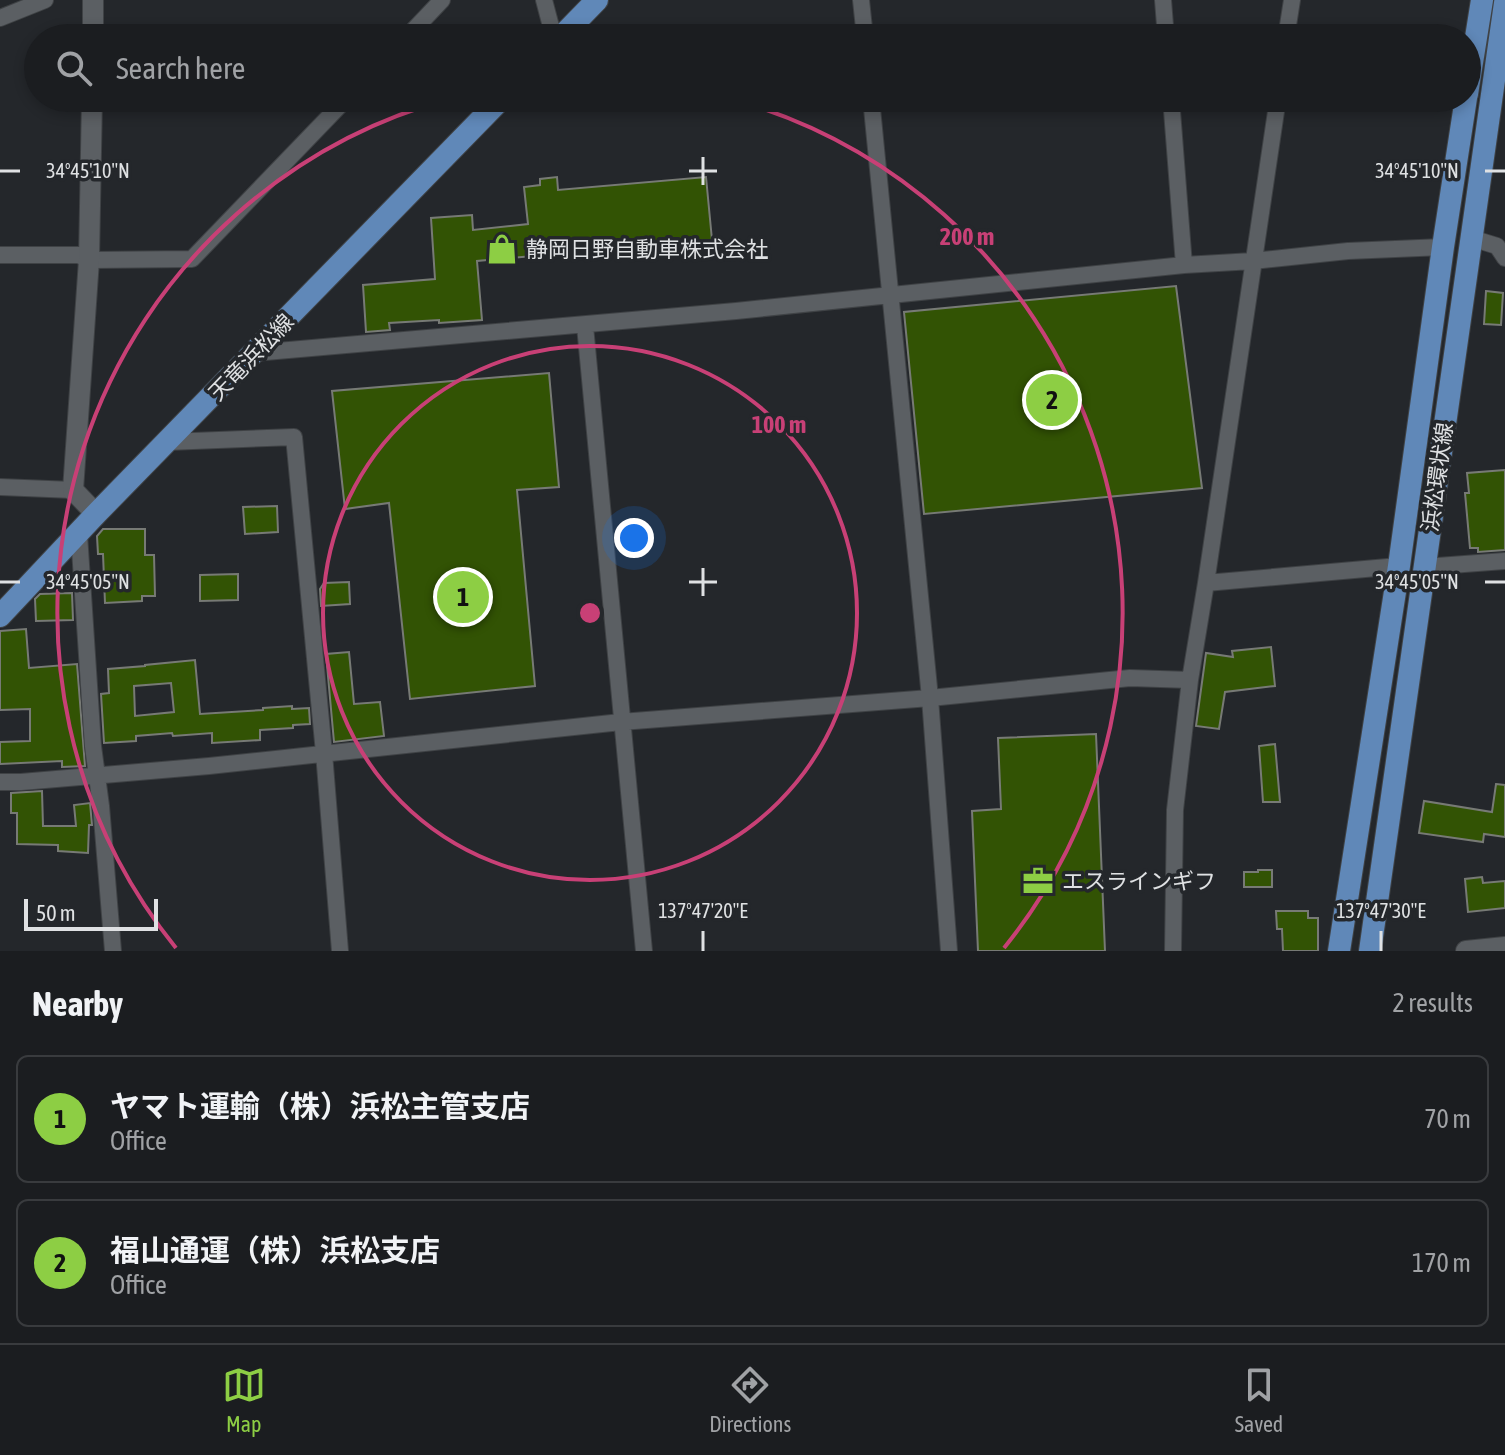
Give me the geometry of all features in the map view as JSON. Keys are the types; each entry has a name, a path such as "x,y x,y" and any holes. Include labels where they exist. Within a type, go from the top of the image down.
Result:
{"main road":[{"path":"574,24 597,0"},
{"name":"浜松環状線","path":"1478,24 1482,0"},
{"name":"浜松環状線","path":"1370,951 1471,238 1495,132 1505,3"},
{"name":"天竜浜松線","path":"0,616 488,112"},
{"name":"浜松環状線","path":"1339,951 1399,566 1464,112"}],"street":[{"path":"0,18 45,0"},
{"path":"93,0 93,24"},
{"path":"419,24 442,0"},
{"path":"544,0 550,24"},
{"path":"861,0 864,24"},
{"path":"1163,0 1165,24"},
{"path":"1288,24 1292,0"},
{"path":"73,490 89,260 92,112"},
{"path":"0,255 79,255 89,260 192,259 334,112"},
{"path":"872,112 930,698 949,951"},
{"path":"1172,112 1184,265"},
{"path":"1173,951 1175,810 1190,680 1276,112"},
{"path":"1471,238 1497,246 1505,258"},
{"path":"254,353 585,326 1184,265 1348,251 1443,247"},
{"path":"585,326 644,951"},
{"path":"168,442 294,437 340,951"},
{"path":"0,487 73,490 96,514"},
{"path":"79,534 96,775 113,951"},
{"path":"1424,567 1505,561"},
{"path":"1206,583 1399,566"},
{"path":"0,782 209,766 621,722 930,698 1130,678 1190,680"},
{"path":"1466,951 1505,947"}],"building":[{"path":"557,177 558,190 706,177 712,240 477,261 482,320 389,323 390,330 366,332 363,285 435,279 431,218 472,215 473,230 528,224 524,187 540,185 540,179"},
{"path":"1176,286 1202,488 924,514 904,312"},
{"path":"1486,291 1503,293 1501,325 1484,324"},
{"path":"549,373 559,487 517,490 535,686 410,699 389,503 345,509 332,391"},
{"path":"1505,470 1505,550 1478,552 1478,548 1470,548 1465,493 1469,493 1467,473"},
{"path":"277,506 278,532 245,534 243,507"},
{"path":"103,529 145,529 145,555 154,555 155,596 142,596 142,601 105,603 103,554 98,554 97,536"},
{"path":"238,574 238,600 200,601 200,575"},
{"path":"349,582 350,604 321,606 320,589 324,583"},
{"path":"72,593 73,620 36,621 35,599 40,594"},
{"path":"26,629 29,668 77,664 85,766 62,767 62,761 0,764 0,742 30,741 30,709 0,710 0,631"},
{"path":"1271,647 1275,686 1225,692 1219,729 1196,726 1206,653 1233,657 1232,651"},
{"path":"349,652 354,704 380,702 384,736 334,742 326,654"},
{"path":"195,660 200,714 292,706 292,709 309,708 310,724 260,730 260,740 212,743 212,733 173,736 172,733 136,736 136,741 104,743 101,694 109,693 108,669","holes":["171,683 174,712 135,716 134,686"]},
{"name":"エスラインギフ","path":"1096,734 1105,951 978,951 972,811 1001,809 998,738"},
{"path":"1275,744 1280,802 1263,802 1259,746"},
{"path":"1496,784 1505,785 1505,837 1484,834 1483,842 1419,833 1424,801 1492,812"},
{"path":"42,791 43,826 76,826 74,805 90,803 92,825 89,825 88,853 58,851 58,845 17,844 17,813 11,813 11,793"},
{"path":"1272,870 1272,887 1244,887 1244,872"},
{"path":"1482,877 1483,883 1505,881 1505,908 1468,912 1465,879"},
{"path":"1276,911 1308,911 1308,918 1318,918 1318,951 1283,951 1282,929 1277,929"}],"place":[{"name":"静岡日野自動車株式会社","path":"502,249"},
{"name":"福山通運（株）浜松支店","path":"1052,400"},
{"name":"ヤマト運輸（株）浜松主管支店","path":"463,597"},
{"name":"エスラインギフ","path":"1038,881"}]}
